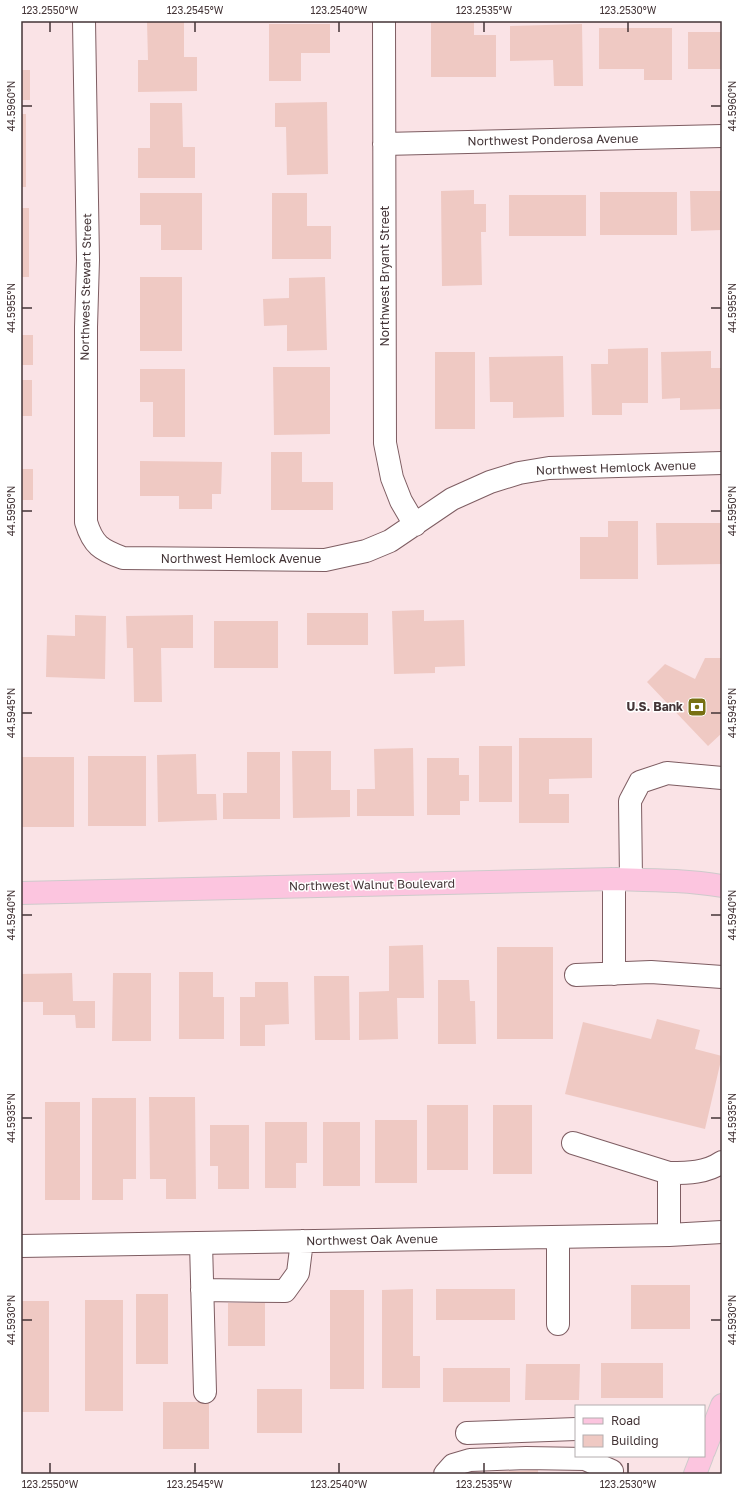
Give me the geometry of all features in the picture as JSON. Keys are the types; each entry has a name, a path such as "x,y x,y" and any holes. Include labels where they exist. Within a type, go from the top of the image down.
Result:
{"main road":[{"name":"Northwest Walnut Boulevard","path":"21,893 622,879 687,882 722,886"},
{"path":"705,1448 716,1415"},
{"path":"695,1474 702,1457"}],"street":[{"name":"Northwest Stewart Street","path":"84,21 88,260 86,327 86,522 89,534 101,548"},
{"name":"Northwest Bryant Street","path":"384,21 386,443 392,478 401,501 415,525"},
{"name":"Northwest Ponderosa Avenue","path":"384,144 722,136"},
{"name":"Northwest Hemlock Avenue","path":"101,548 106,552 123,558 325,560 366,551 390,541 452,499 490,482 519,473 550,468 722,463"},
{"path":"614,974 630,801 640,782 667,773 722,778"},
{"path":"576,975 651,972 722,977"},
{"path":"573,1143 669,1173 693,1173 715,1166 722,1162"},
{"path":"669,1173 669,1235"},
{"name":"Northwest Oak Avenue","path":"21,1246 669,1235 722,1232"},
{"path":"558,1237 558,1324"},
{"path":"202,1290 285,1291 298,1272 302,1241"},
{"path":"201,1243 205,1392"},
{"path":"467,1433 575,1429"},
{"path":"445,1474 453,1465 470,1460 526,1458 585,1459 614,1473"}],"building":[{"path":"147,21 184,21 184,57 197,57 197,91 138,92 138,60 148,60"},
{"path":"431,21 474,21 474,35 496,35 496,77 431,77"},
{"path":"269,24 330,24 330,53 301,53 301,81 269,81"},
{"path":"582,24 583,86 554,86 553,60 510,61 510,26"},
{"path":"599,28 672,28 672,80 644,80 644,69 599,69"},
{"path":"688,32 722,32 722,69 688,69"},
{"path":"21,70 30,70 30,100 21,100"},
{"path":"327,102 328,174 287,175 286,127 275,127 275,103"},
{"path":"150,103 182,103 183,147 195,147 195,178 138,178 138,148 150,148"},
{"path":"21,114 26,114 26,187 21,187"},
{"path":"474,190 474,204 486,204 486,232 481,232 482,285 442,286 441,191"},
{"path":"690,191 722,191 722,230 691,231"},
{"path":"600,192 677,192 677,235 600,235"},
{"path":"140,193 202,193 202,250 161,250 161,225 140,225"},
{"path":"272,193 307,193 307,226 331,226 331,259 272,259"},
{"path":"509,195 586,195 586,236 509,236"},
{"path":"21,208 29,208 29,277 21,277"},
{"path":"140,277 182,277 182,351 140,351"},
{"path":"325,277 327,350 287,351 287,325 264,326 263,299 289,298 289,278"},
{"path":"21,335 33,335 33,365 21,365"},
{"path":"648,348 648,403 622,403 622,415 592,415 591,364 608,364 608,349"},
{"path":"711,351 711,368 722,368 722,409 680,410 680,398 662,399 661,352"},
{"path":"435,352 475,352 475,429 435,429"},
{"path":"563,356 564,417 513,418 513,402 490,402 489,357"},
{"path":"273,367 330,367 330,434 274,435"},
{"path":"140,369 185,369 185,437 153,437 153,402 140,402"},
{"path":"21,380 32,380 32,416 21,416"},
{"path":"271,452 302,452 302,482 333,482 333,510 271,510"},
{"path":"140,461 222,462 221,494 212,494 212,509 179,509 179,496 140,496"},
{"path":"21,469 33,469 33,500 21,500"},
{"path":"608,521 638,521 638,579 580,579 580,537 608,537"},
{"path":"656,523 722,523 722,564 657,565"},
{"path":"424,610 424,621 464,620 465,666 435,667 435,673 394,674 392,611"},
{"path":"307,613 368,613 368,645 307,645"},
{"path":"75,615 106,616 105,679 46,677 47,635 75,636"},
{"path":"193,615 193,648 161,648 162,702 134,702 133,648 127,648 126,616"},
{"path":"214,621 278,621 278,668 214,668"},
{"name":"U.S. Bank","path":"705,658 722,658 722,733 708,746 647,682 665,664 695,679"},
{"path":"519,738 592,738 592,778 549,779 549,794 569,794 569,823 519,823"},
{"path":"479,746 512,746 512,802 479,802"},
{"path":"413,748 414,816 357,816 357,789 375,789 374,749"},
{"path":"292,751 331,751 331,790 350,790 350,817 293,818"},
{"path":"247,752 280,752 280,819 223,819 223,793 247,793"},
{"path":"196,754 197,794 216,794 217,820 158,822 157,755"},
{"path":"88,756 146,756 146,826 88,826"},
{"path":"21,757 74,757 74,827 21,827"},
{"path":"427,758 459,758 459,775 469,775 469,801 460,801 460,815 427,815"},
{"path":"423,945 424,998 397,998 398,1039 359,1040 359,992 389,991 389,946"},
{"path":"497,947 553,947 553,1039 497,1039"},
{"path":"179,972 213,972 213,997 224,997 224,1039 179,1039"},
{"path":"72,973 73,1001 95,1001 95,1028 76,1028 75,1015 43,1015 43,1002 21,1002 21,974"},
{"path":"113,973 151,973 151,1041 112,1041"},
{"path":"314,976 349,976 350,1040 315,1040"},
{"path":"438,980 469,980 470,1001 475,1001 476,1044 438,1044"},
{"path":"255,982 288,982 289,1024 265,1025 265,1046 240,1046 240,997 255,997"},
{"path":"657,1019 700,1030 695,1049 722,1056 705,1129 565,1094 583,1022 651,1039"},
{"path":"149,1097 195,1097 196,1199 166,1199 166,1179 150,1179"},
{"path":"92,1098 136,1098 136,1179 123,1179 123,1200 92,1200"},
{"path":"45,1102 80,1102 80,1200 45,1200"},
{"path":"427,1105 468,1105 468,1170 427,1170"},
{"path":"493,1105 532,1105 532,1174 493,1174"},
{"path":"375,1120 417,1120 417,1183 375,1183"},
{"path":"265,1122 307,1122 307,1163 296,1163 296,1188 265,1188"},
{"path":"323,1122 360,1122 360,1186 323,1186"},
{"path":"210,1125 249,1125 249,1189 218,1189 218,1166 210,1166"},
{"path":"631,1285 690,1285 690,1329 631,1329"},
{"path":"413,1289 413,1356 420,1356 420,1388 382,1388 382,1290"},
{"path":"436,1289 515,1289 515,1320 436,1320"},
{"path":"330,1290 364,1290 364,1389 330,1389"},
{"path":"136,1294 168,1294 168,1364 136,1364"},
{"path":"85,1300 123,1300 123,1411 85,1411"},
{"path":"21,1301 49,1301 49,1412 21,1412"},
{"path":"228,1303 265,1303 265,1346 228,1346"},
{"path":"601,1363 663,1363 663,1398 601,1398"},
{"path":"526,1364 580,1364 579,1400 525,1400"},
{"path":"443,1368 510,1368 510,1402 443,1402"},
{"path":"257,1389 302,1389 302,1433 257,1433"},
{"path":"163,1402 209,1402 209,1449 163,1449"},
{"path":"538,1470 538,1474 472,1474 472,1473"}],"place":[{"name":"U.S. Bank","path":"697,707"}]}
